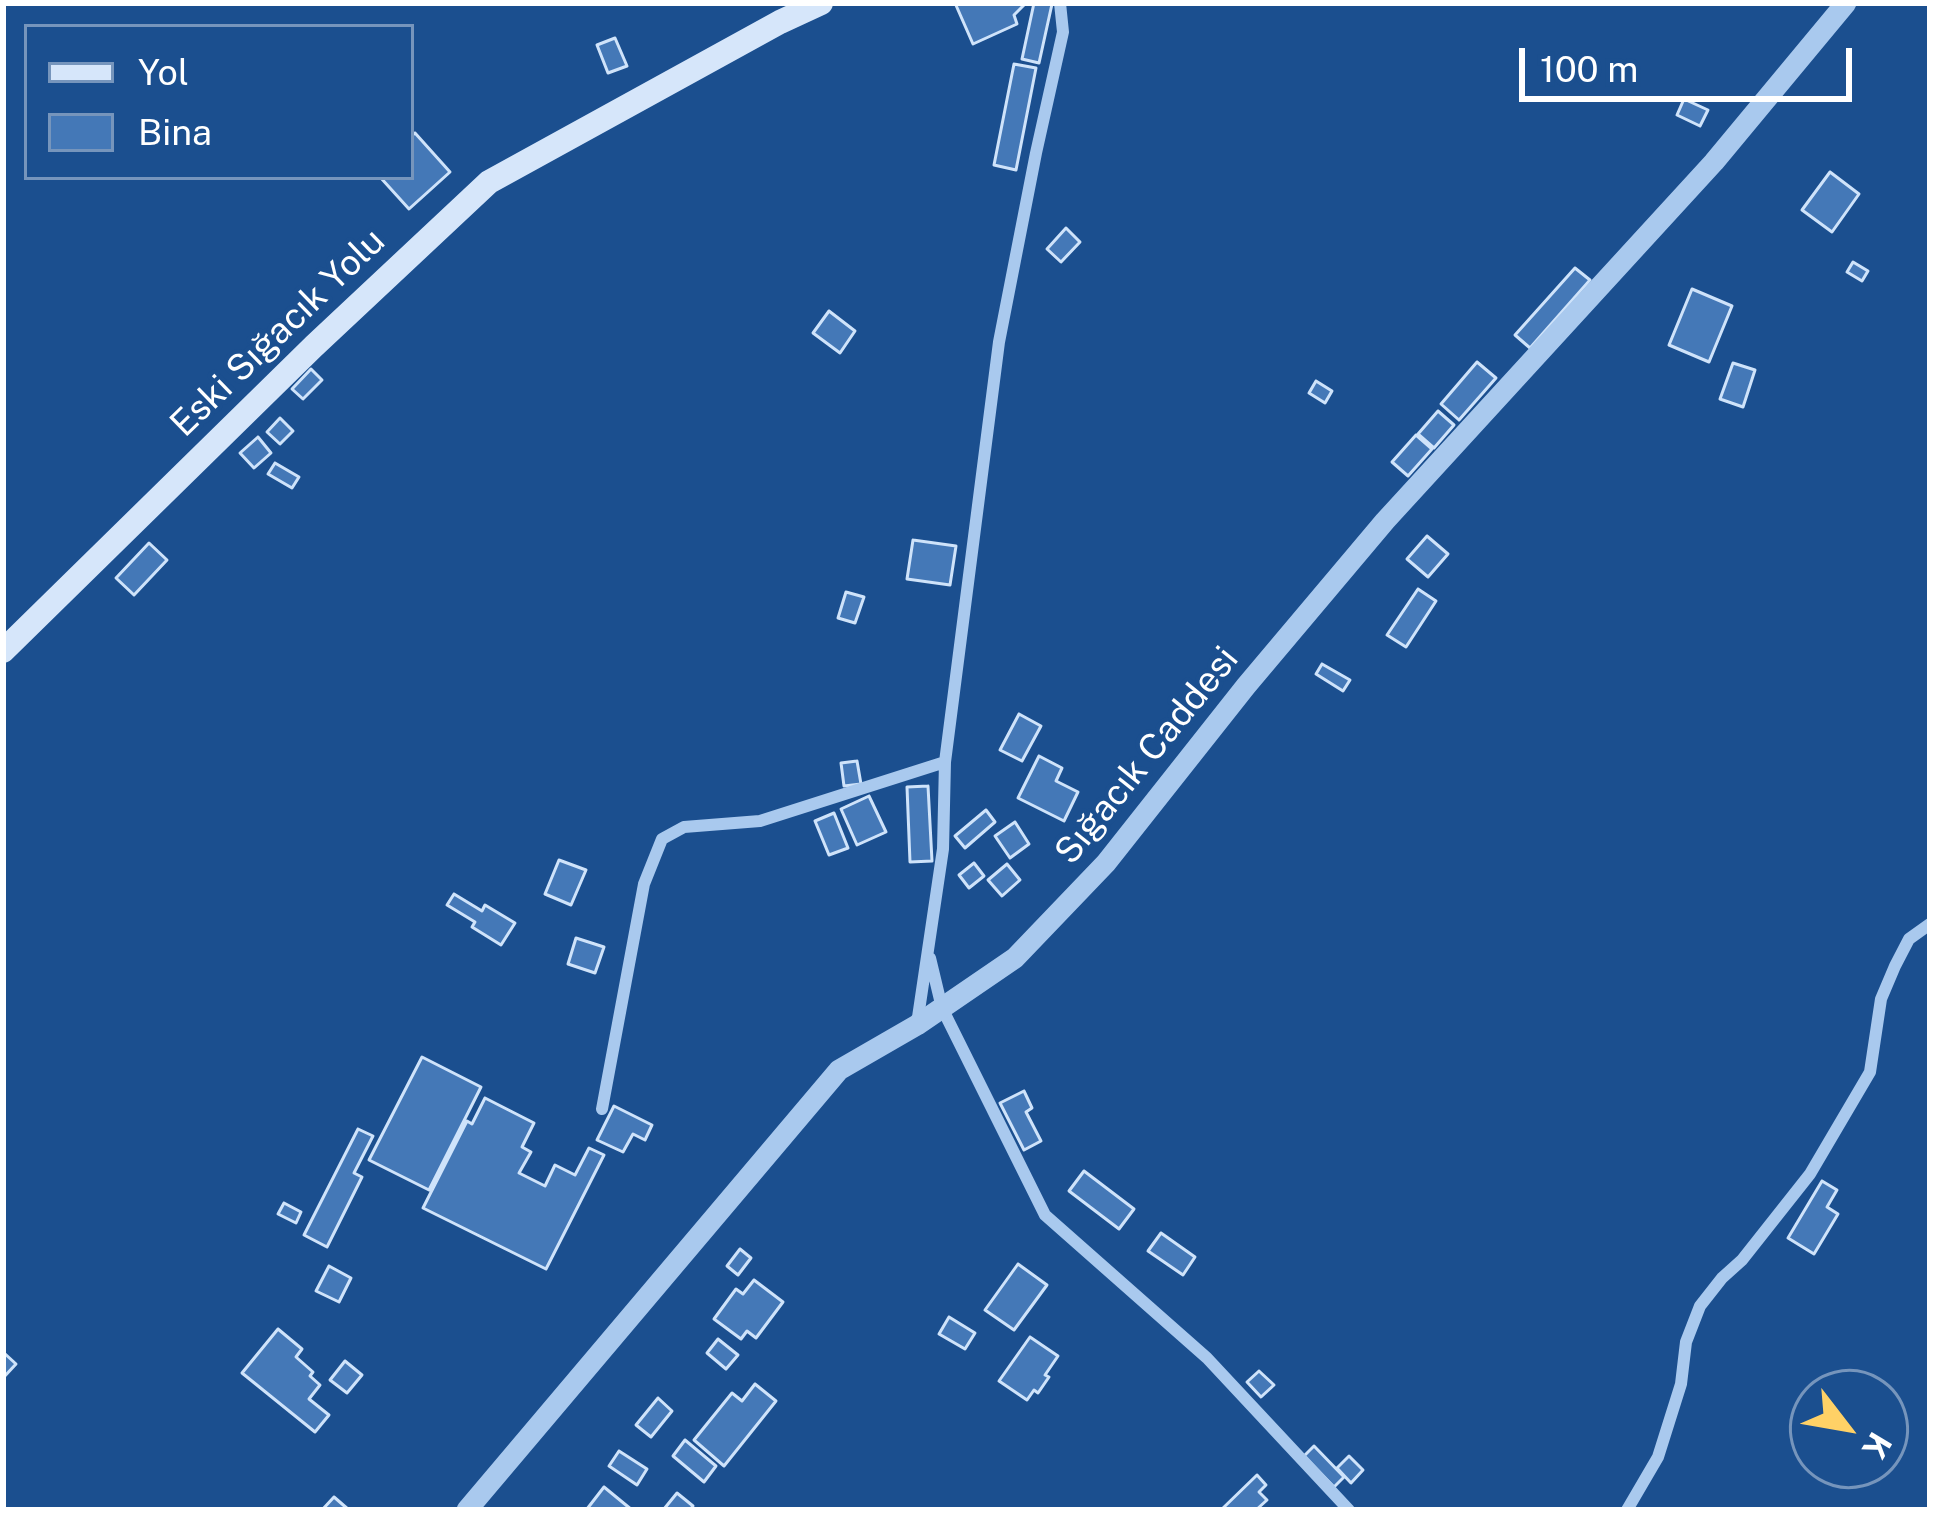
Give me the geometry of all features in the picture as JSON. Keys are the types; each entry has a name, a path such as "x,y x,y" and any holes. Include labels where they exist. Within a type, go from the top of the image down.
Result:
{"main road":[{"name":"Eski Sığacık Yolu","path":"3,651 489,182 821,3"}],"street":[{"path":"917,1025 944,849 945,762 999,341 1063,32 1060,3"},
{"name":"Sığacık Caddesi","path":"467,1510 838,1070 917,1025 1015,958 1106,863 1384,520 1714,162 1846,3"},
{"path":"602,1109 644,884 662,839 684,827 760,821 945,762"},
{"path":"1627,1510 1658,1457 1681,1384 1686,1342 1700,1306 1810,1174 1870,1072 1881,999 1895,965 1909,939 1930,924"},
{"path":"928,951 943,1008 1045,1215 1207,1358 1349,1510"}],"building":[{"path":"955,3 1026,3 1014,15 1017,24 973,44"},
{"path":"1034,3 1052,4 1039,63 1022,59"},
{"path":"615,38 627,66 608,73 597,45"},
{"path":"1014,64 1036,68 1016,170 994,165"},
{"path":"1684,99 1708,110 1700,126 1677,115"},
{"path":"414,134 450,172 409,209 383,180 414,180"},
{"path":"1830,172 1859,194 1832,232 1802,210"},
{"path":"1066,228 1080,242 1061,262 1047,249"},
{"path":"1853,262 1868,271 1862,281 1847,272"},
{"path":"1575,268 1590,280 1530,348 1515,335"},
{"path":"1692,289 1732,306 1709,362 1669,345"},
{"path":"829,311 855,331 840,353 813,333"},
{"path":"1477,362 1496,378 1459,420 1441,404"},
{"path":"1733,363 1755,370 1743,407 1720,399"},
{"path":"311,369 322,380 303,399 292,389"},
{"path":"1316,381 1332,391 1325,403 1309,393"},
{"path":"1438,411 1454,425 1434,448 1418,434"},
{"path":"280,418 293,431 280,444 267,432"},
{"path":"1416,435 1432,449 1408,476 1392,462"},
{"path":"258,437 271,453 254,468 240,453"},
{"path":"275,463 299,477 292,488 268,474"},
{"path":"1427,536 1448,554 1428,577 1407,559"},
{"path":"913,540 956,546 950,585 907,579"},
{"path":"149,543 167,560 134,595 116,578"},
{"path":"1418,589 1436,601 1406,647 1387,635"},
{"path":"846,592 864,597 855,623 838,618"},
{"path":"1322,664 1350,680 1343,691 1316,674"},
{"path":"1019,714 1041,726 1022,761 1000,750"},
{"path":"1039,756 1062,768 1056,781 1078,792 1064,821 1018,798"},
{"path":"857,761 861,784 844,786 841,763"},
{"path":"928,786 932,861 910,862 907,787"},
{"path":"869,796 886,832 857,845 841,809"},
{"path":"986,810 995,822 965,848 955,836"},
{"path":"834,813 848,848 829,855 815,821"},
{"path":"1015,822 1029,844 1010,858 995,836"},
{"path":"559,860 586,870 571,905 545,894"},
{"path":"974,863 984,876 969,888 959,875"},
{"path":"1007,864 1020,880 1002,896 988,880"},
{"path":"454,894 515,923 501,945 447,905"},
{"path":"576,938 604,947 595,973 568,964"},
{"path":"422,1057 481,1087 429,1190 369,1160"},
{"path":"1024,1091 1032,1108 1026,1112 1041,1141 1024,1150 1000,1103"},
{"path":"485,1098 534,1123 522,1147 531,1152 519,1173 545,1186 555,1165 575,1175 589,1148 604,1155 546,1269 423,1208 467,1121 472,1124"},
{"path":"614,1106 652,1125 645,1140 633,1134 623,1152 597,1140"},
{"path":"358,1129 373,1136 354,1173 362,1177 327,1247 304,1235"},
{"path":"1084,1171 1134,1209 1119,1229 1069,1191"},
{"path":"1822,1181 1837,1190 1827,1207 1838,1214 1814,1254 1788,1238"},
{"path":"284,1203 301,1212 296,1223 278,1214"},
{"path":"1161,1233 1195,1257 1183,1275 1148,1251"},
{"path":"740,1249 751,1258 738,1275 727,1266"},
{"path":"1018,1264 1047,1285 1014,1330 985,1310"},
{"path":"329,1266 351,1278 339,1302 316,1291"},
{"path":"754,1280 783,1302 756,1338 747,1331 741,1339 714,1319 736,1289 743,1294"},
{"path":"949,1317 975,1333 965,1349 939,1334"},
{"path":"278,1329 302,1349 296,1357 320,1385 309,1399 329,1415 315,1432 242,1373"},
{"path":"1030,1337 1058,1356 1038,1393 1034,1390 1027,1400 999,1381"},
{"path":"718,1339 738,1355 726,1369 707,1353"},
{"path":"3,1352 16,1364 3,1378"},
{"path":"345,1361 362,1375 347,1393 330,1380"},
{"path":"1259,1371 1274,1385 1261,1397 1247,1382"},
{"path":"755,1384 776,1401 724,1466 694,1440 732,1393 742,1401"},
{"path":"658,1398 672,1411 651,1437 636,1425"},
{"path":"685,1440 716,1466 704,1482 673,1456"},
{"path":"1314,1446 1344,1477 1334,1487 1304,1456"},
{"path":"619,1451 647,1469 637,1485 609,1466"},
{"path":"1349,1456 1363,1470 1351,1483 1337,1468"},
{"path":"1257,1475 1266,1485 1259,1492 1267,1500 1256,1510 1221,1510"},
{"path":"604,1487 632,1510 587,1509"},
{"path":"677,1493 693,1506 690,1510 664,1509"},
{"path":"334,1497 349,1510 322,1510"}]}
